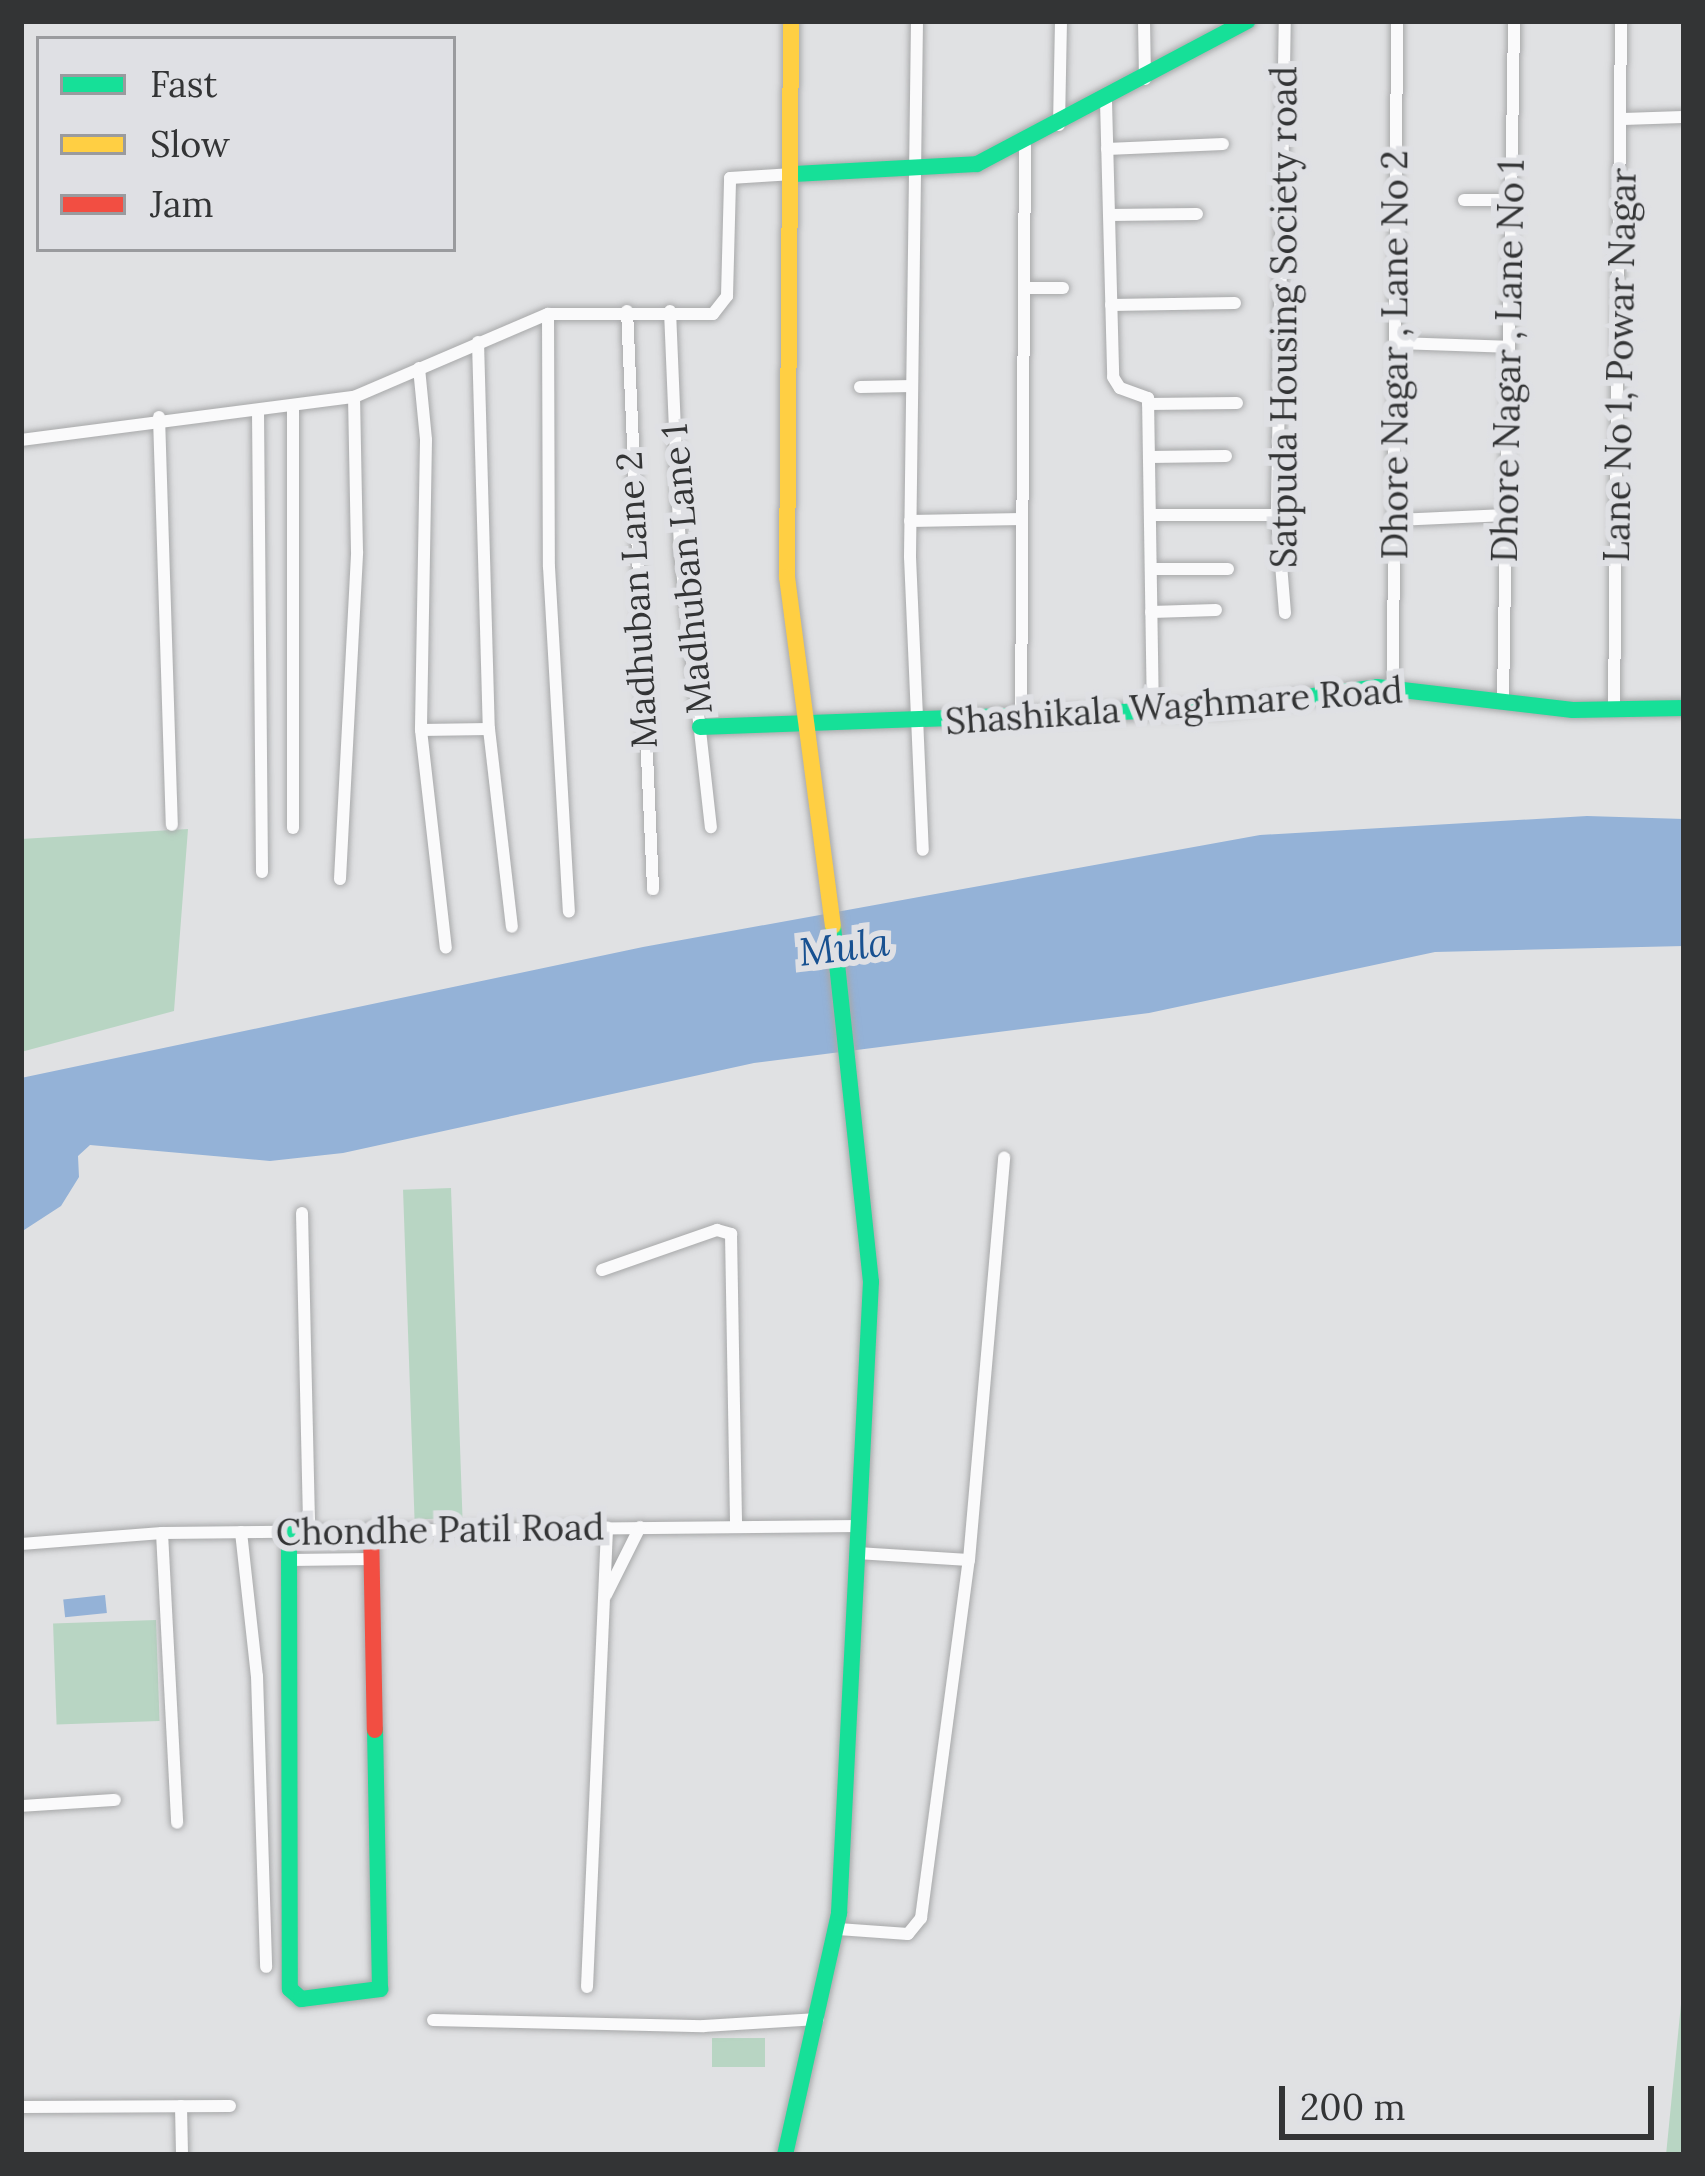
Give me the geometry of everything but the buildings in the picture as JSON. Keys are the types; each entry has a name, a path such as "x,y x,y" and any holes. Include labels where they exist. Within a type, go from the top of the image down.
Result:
{"street":[{"path":"785,2155 838,1929 871,1258 784,536 793,174 791,21"},
{"path":"916,21 910,520 923,850"},
{"path":"1059,126 1061,21"},
{"path":"1144,21 1145,79"},
{"name":"Satpuda Housing Society road","path":"1285,613 1277,514 1286,21"},
{"name":"Dhore Nagar , Lane No 2","path":"1393,688 1397,21"},
{"name":"Dhore Nagar , Lane No 1","path":"1503,701 1514,21"},
{"name":"Lane No 1, Powar Nagar","path":"1614,710 1621,21"},
{"path":"21,440 159,417 293,409 354,397 548,314 670,310 713,314 724,305 730,178 965,167 1025,146 1240,23"},
{"path":"1106,101 1116,384 1146,393 1148,404 1153,711"},
{"path":"1622,119 1684,117"},
{"path":"1107,149 1223,144"},
{"path":"1021,717 1025,146"},
{"path":"1464,200 1511,200"},
{"path":"1109,214 1197,214"},
{"path":"1024,288 1063,288"},
{"path":"1111,304 1235,303"},
{"name":"Madhuban Lane 1","path":"670,310 680,552 711,827"},
{"name":"Madhuban Lane 2","path":"627,311 653,889"},
{"path":"548,314 548,567 569,911"},
{"path":"478,342 489,729 512,927"},
{"path":"1396,343 1508,347"},
{"path":"419,368 426,440 421,730 446,948"},
{"path":"860,387 912,386"},
{"path":"340,879 357,552 354,397"},
{"path":"1148,404 1237,403"},
{"path":"293,409 293,828"},
{"path":"258,411 262,872"},
{"path":"159,417 172,825"},
{"path":"1149,457 1226,456"},
{"path":"1150,515 1277,514"},
{"path":"1394,520 1506,515"},
{"path":"910,520 1022,519"},
{"path":"1151,569 1228,569"},
{"path":"1151,611 1216,610"},
{"name":"Shashikala Waghmare Road","path":"700,727 1153,711 1393,688 1614,710 1684,708"},
{"path":"421,730 489,729"},
{"path":"838,1929 908,1934 921,1918 969,1560 1004,1158"},
{"path":"302,1213 309,1532"},
{"path":"602,1270 717,1230 731,1234 736,1527"},
{"name":"Chondhe Patil Road","path":"21,1544 162,1533 859,1526"},
{"path":"587,1987 607,1527"},
{"path":"604,1597 640,1527"},
{"path":"289,1532 290,1989 301,2000 336,2000 380,1989 371,1530"},
{"path":"241,1532 257,1676 266,1967"},
{"path":"162,1533 177,1823"},
{"path":"857,1553 969,1560"},
{"path":"289,1560 370,1558"},
{"path":"21,1806 115,1801"},
{"path":"433,2020 704,2026 818,2019"},
{"path":"181,2106 182,2155"},
{"path":"21,2108 230,2106"}],"green space":[{"path":"188,829 174,1011 21,1052 21,839"},
{"path":"451,1188 463,1518 415,1519 403,1190"},
{"path":"156,1620 160,1721 57,1725 53,1624"},
{"path":"1684,1974 1684,2155 1666,2155"},
{"path":"712,2038 765,2038 765,2067 712,2067"}],"water":[{"name":"Mula","path":"1587,816 1684,819 1684,946 1435,952 1149,1013 754,1063 343,1153 270,1161 90,1145 78,1156 79,1177 61,1206 21,1232 21,1078 643,947 1260,835"},
{"path":"105,1595 107,1613 65,1617 63,1599"}],"traffic: fast":[{"path":"793,174 977,164 1247,21"},
{"path":"700,727 1226,708 1377,687 1573,710 1684,708"},
{"path":"785,2155 839,1913 871,1282 833,926"},
{"path":"289,1532 290,1989 301,1999 380,1989 375,1730"}],"traffic: slow":[{"path":"791,21 787,577 833,926"}],"traffic: jam":[{"path":"371,1530 375,1730"}]}
